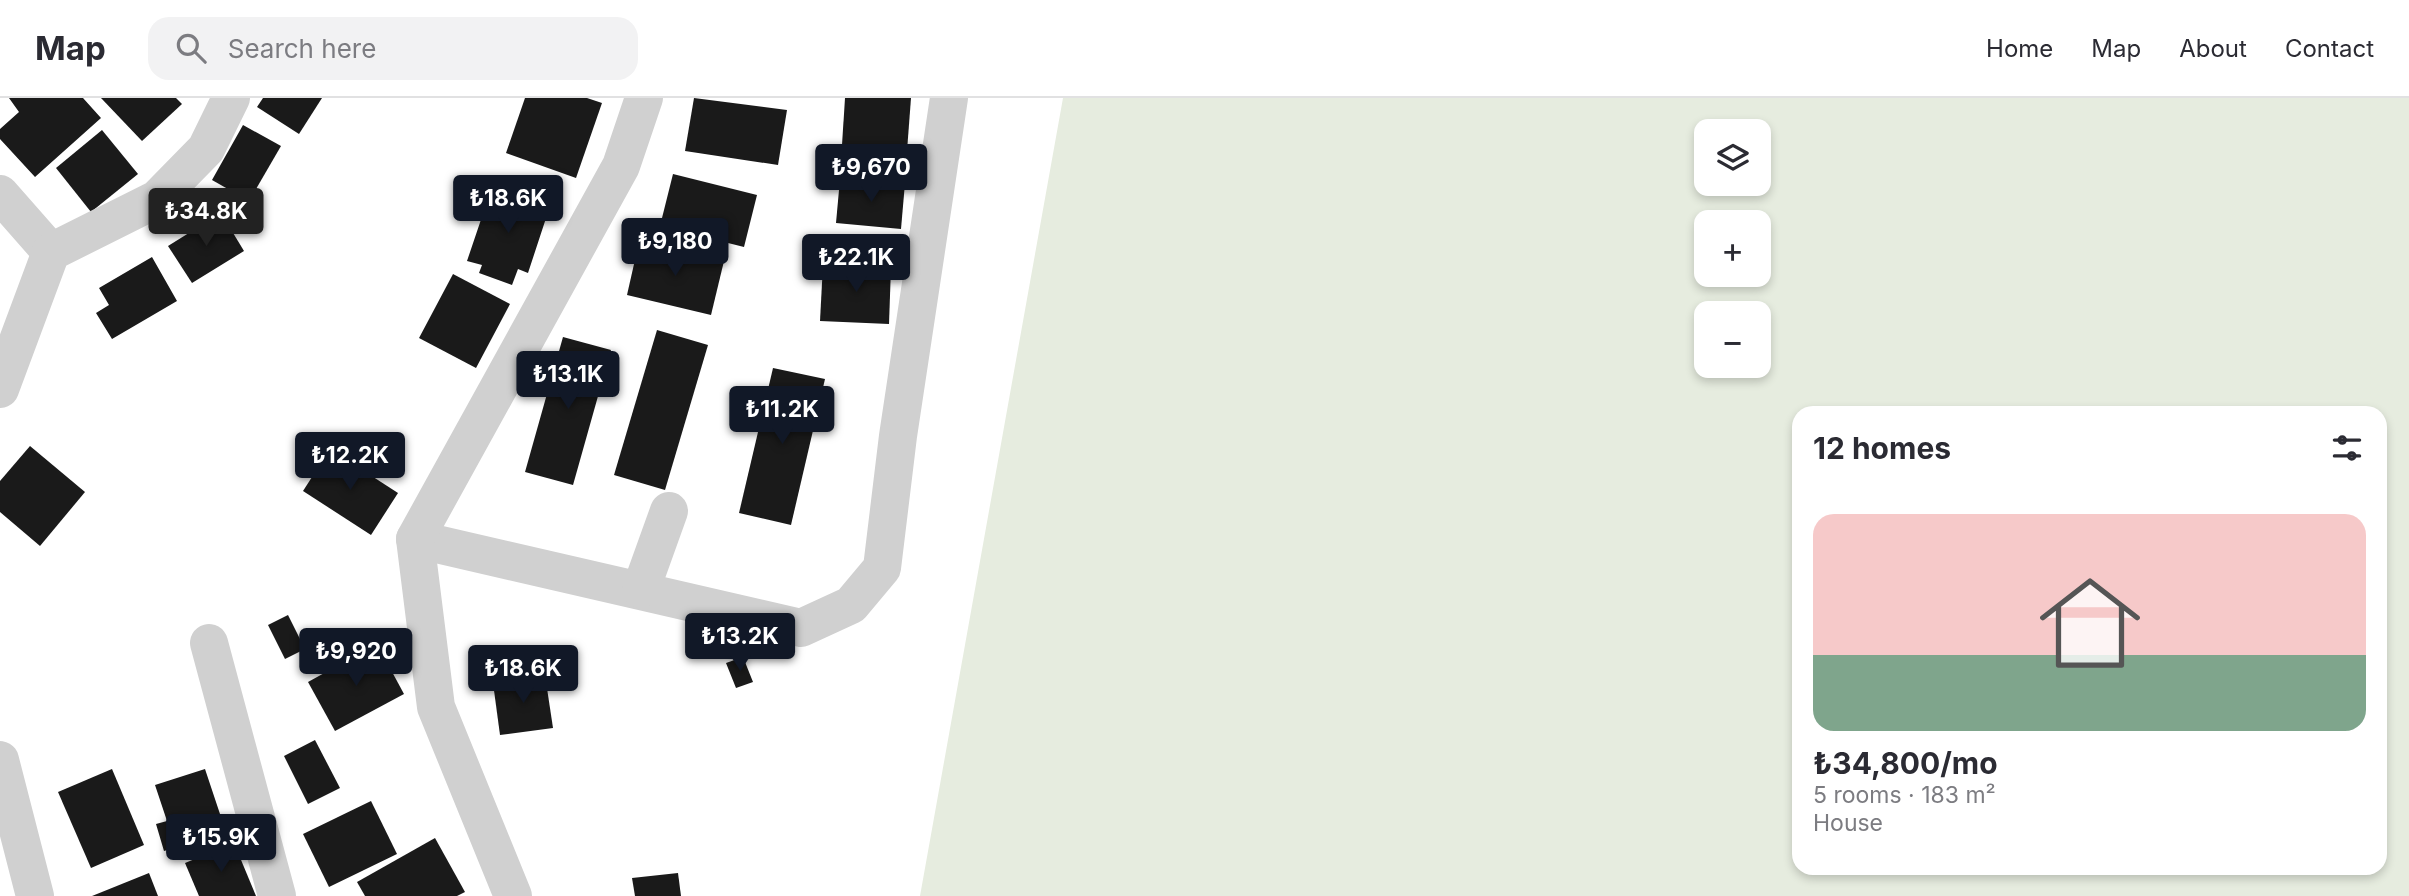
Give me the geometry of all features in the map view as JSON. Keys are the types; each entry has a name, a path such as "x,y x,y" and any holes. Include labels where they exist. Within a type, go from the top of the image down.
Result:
{"street":[{"path":"0,389 51,251 157,199 206,149 230,98"},
{"path":"508,894 436,707 415,539 621,166 644,98"},
{"path":"415,539 802,628 851,606 882,568 898,436 949,98"},
{"path":"0,194 51,251"},
{"path":"641,589 669,511"},
{"path":"209,643 277,896"},
{"path":"0,760 35,896"}],"shaded area":[{"path":"1063,98 2409,98 2409,896 920,896"}],"building":[{"path":"9,98 83,98 101,118 35,177 0,139 0,129 19,112"},
{"path":"101,98 176,98 182,104 142,141"},
{"path":"263,98 322,98 299,134 257,107"},
{"path":"525,98 587,98 602,103 576,178 506,153"},
{"path":"694,98 787,110 778,165 685,151"},
{"path":"845,98 911,98 907,151 842,145"},
{"path":"243,125 281,146 249,201 212,180"},
{"path":"102,130 138,174 91,212 56,168"},
{"path":"673,174 757,195 744,247 660,226"},
{"path":"840,179 905,183 901,229 836,223"},
{"path":"492,187 550,206 528,273 518,269 512,285 479,273 482,265 467,261"},
{"path":"221,213 244,251 192,283 168,246"},
{"path":"639,242 724,261 711,315 627,295"},
{"path":"152,257 177,301 112,339 96,313 109,305 99,288"},
{"path":"823,264 891,267 889,324 820,321"},
{"path":"453,274 510,304 476,368 419,338"},
{"path":"657,330 708,345 665,490 614,475"},
{"path":"563,337 611,350 573,485 525,472"},
{"path":"773,368 825,379 791,525 739,513"},
{"path":"30,446 85,492 40,546 0,512 0,481"},
{"path":"330,449 398,493 371,535 303,491"},
{"path":"288,615 305,649 285,659 268,625"},
{"path":"377,644 404,694 335,731 308,682"},
{"path":"743,657 753,682 736,688 726,663"},
{"path":"545,675 553,728 500,735 493,683"},
{"path":"315,740 340,788 308,804 284,756"},
{"path":"112,769 144,845 91,868 58,792"},
{"path":"205,769 226,832 164,851 156,824 167,821 155,785"},
{"path":"371,801 397,854 329,887 303,834"},
{"path":"435,838 465,892 457,896 365,896 357,882"},
{"path":"234,843 256,896 199,896 185,863"},
{"path":"149,873 158,896 92,896"},
{"path":"678,873 681,896 635,896 632,878"}]}
